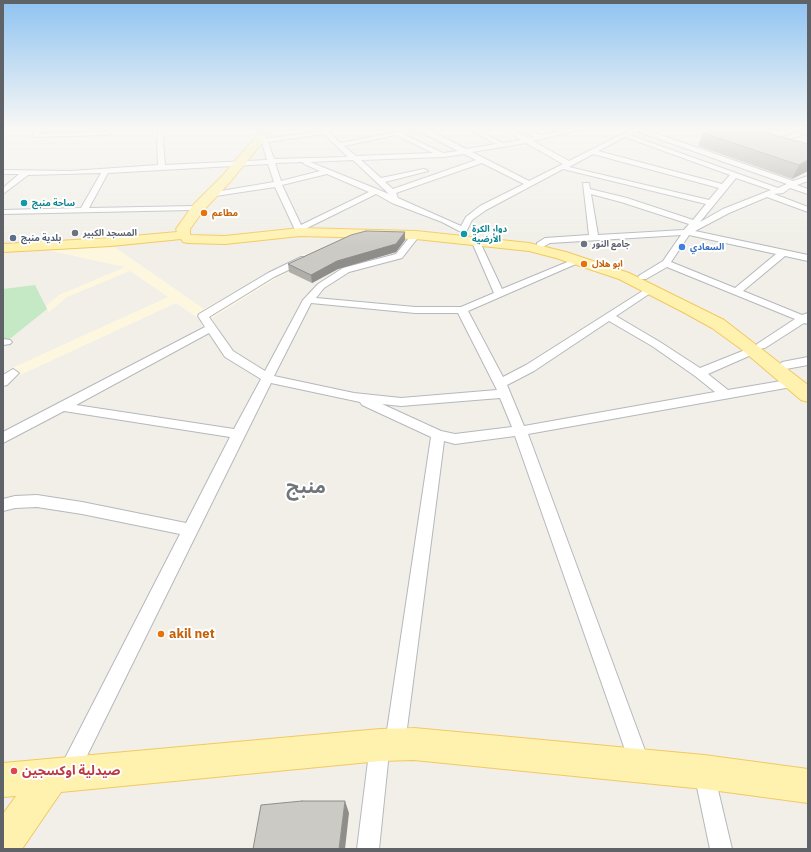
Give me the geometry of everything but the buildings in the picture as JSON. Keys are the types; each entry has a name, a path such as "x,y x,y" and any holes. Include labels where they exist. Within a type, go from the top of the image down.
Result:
{"main road":[{"path":"182,237 178,229 192,208 230,168"},
{"path":"182,237 183,229 231,168"},
{"path":"300,231 465,235 529,247 580,260 648,283"},
{"path":"3,248 182,237 225,240 300,231 465,235 540,245 586,257 648,283 786,365 801,383 808,395"},
{"path":"3,252 113,246 182,237"},
{"path":"758,348 801,383"},
{"path":"3,780 387,744 414,744 640,765 808,786"},
{"path":"3,845 59,775"}],"street":[{"path":"3,172 105,172 166,168"},
{"path":"273,168 278,184 300,231 375,192"},
{"path":"316,168 444,220 465,235 499,294"},
{"path":"365,168 392,192 395,201"},
{"path":"392,192 461,168"},
{"path":"498,168 529,184"},
{"path":"465,235 469,219 474,215 560,168"},
{"path":"572,168 582,172 710,202"},
{"path":"652,168 723,187"},
{"path":"716,168 780,191"},
{"path":"745,168 808,192"},
{"path":"379,181 424,171"},
{"path":"84,209 105,172"},
{"path":"209,195 278,184 326,172"},
{"path":"582,172 588,191 594,237"},
{"path":"3,192 25,173"},
{"path":"314,254 271,276 203,316 229,354 267,378 354,397 401,402 502,389 530,368 610,317 648,283 666,263 687,232 734,174"},
{"path":"687,232 726,211 780,191 808,178"},
{"path":"588,191 624,200 694,223"},
{"path":"768,195 808,210"},
{"path":"786,202 808,216"},
{"path":"3,212 84,209 192,208"},
{"path":"540,245 547,240 687,232 808,258"},
{"path":"335,244 360,236 377,234"},
{"path":"59,775 190,530 308,300 321,286 346,270 399,256 416,235"},
{"path":"736,292 783,253"},
{"path":"308,300 415,310 462,310 580,260"},
{"path":"666,263 806,319"},
{"path":"462,310 502,389 520,431 640,765"},
{"path":"610,317 656,344 699,372 726,395"},
{"path":"699,372 758,348 806,319"},
{"path":"3,438 211,328"},
{"path":"786,365 808,361"},
{"path":"3,382 13,373"},
{"path":"354,397 438,435 455,439 520,431 801,383"},
{"path":"63,407 238,434"},
{"path":"368,849 387,744 438,435"},
{"path":"3,505 20,501 37,501 82,508 190,530"},
{"path":"704,772 721,849"}],"shaded area":[{"path":"113,246 204,309 304,254 314,259 277,278 212,318 219,329 86,401 78,393 203,327 198,318 176,303 16,377 10,369 168,297 130,271 67,297 49,312 46,306 59,295 125,267 46,250"}],"green space":[{"path":"35,285 47,309 6,342 3,342 3,289"}],"place":[{"name":"ساحة منبج","path":"24,203"},
{"name":"مطاعم","path":"204,213"},
{"name":"المسجد الكبير","path":"75,233"},
{"name":"دوار الكرة الأرضية","path":"464,234"},
{"name":"بلدية منبج","path":"13,238"},
{"name":"جامع النور","path":"584,244"},
{"name":"السعادي","path":"682,247"},
{"name":"ابو هلال","path":"584,264"},
{"name":"akil net","path":"161,634"},
{"name":"صيدلية اوكسجين","path":"14,771"}],"district":[{"name":"منبج","path":"306,488"}]}
